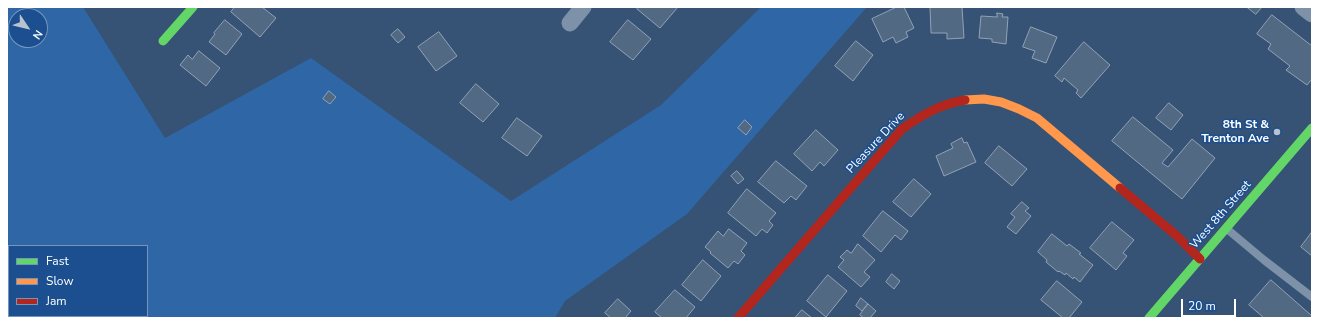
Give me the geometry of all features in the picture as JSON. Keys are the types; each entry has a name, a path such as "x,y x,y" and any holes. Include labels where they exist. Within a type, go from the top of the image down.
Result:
{"street":[{"path":"163,41 193,7"},
{"path":"570,23 583,7"},
{"path":"1303,7 1312,14"},
{"name":"Pleasure Drive","path":"738,318 902,129 915,118 930,109 963,99 981,99 1006,103 1022,109 1037,118 1177,236 1200,259"},
{"name":"West 8th Street","path":"1149,318 1312,129"}],"lane":[{"path":"1226,228 1312,298"}],"shaded area":[{"path":"7,7 83,7 165,138 311,58 511,201 661,105 761,7 867,7 687,214 565,301 555,318 11,318 10,317 148,317 148,245 8,245 8,315"}],"building":[{"path":"235,7 262,7 276,18 260,37 231,12"},
{"path":"639,7 678,7 660,28 637,9"},
{"path":"897,7 904,7 914,28 906,32 908,37 896,43 893,37 883,42 872,19"},
{"path":"962,7 964,38 947,39 947,33 931,33 930,8"},
{"path":"1247,7 1262,7 1256,14"},
{"path":"997,13 1003,14 1002,17 1008,17 1006,44 992,42 992,39 979,38 981,16 997,17"},
{"path":"1272,15 1312,46 1312,79 1307,85 1286,70 1290,66 1268,49 1271,44 1257,34"},
{"path":"225,20 242,34 226,55 209,42 215,34 214,33"},
{"path":"628,20 651,39 633,60 610,42"},
{"path":"1031,27 1057,37 1046,63 1032,58 1035,51 1023,47"},
{"path":"398,29 405,37 398,43 391,35"},
{"path":"439,32 457,56 436,71 418,47"},
{"path":"856,41 873,55 853,81 835,66"},
{"path":"1084,42 1110,65 1081,98 1076,93 1078,90 1064,78 1062,82 1055,76"},
{"path":"199,51 220,68 206,86 180,65 188,55 192,59"},
{"path":"476,84 499,104 483,122 460,103"},
{"path":"329,91 336,97 330,104 323,99"},
{"path":"1169,103 1183,115 1171,130 1156,118"},
{"path":"1133,117 1173,150 1162,163 1168,167 1192,139 1215,158 1182,199 1112,141"},
{"path":"517,118 542,136 527,156 502,138"},
{"path":"745,120 752,127 746,135 738,128"},
{"path":"816,130 838,150 824,166 820,162 812,171 794,154"},
{"path":"962,138 964,143 967,142 976,162 944,176 936,156 953,148 951,144"},
{"path":"999,146 1027,169 1012,186 985,163"},
{"path":"776,161 807,186 796,200 791,196 784,203 758,182"},
{"path":"737,171 744,179 738,184 731,176"},
{"path":"914,179 931,194 911,217 893,202"},
{"path":"747,189 776,213 769,221 773,225 767,233 762,229 756,236 728,213"},
{"path":"1022,202 1029,208 1025,211 1031,216 1016,234 1007,227 1015,217 1011,214"},
{"path":"883,211 908,231 901,240 895,235 881,252 863,236"},
{"path":"1112,222 1134,240 1123,253 1127,256 1116,270 1090,248"},
{"path":"729,229 747,243 741,251 745,255 738,264 734,261 728,268 705,247 718,231 723,236"},
{"path":"1312,232 1312,256 1301,247"},
{"path":"1052,234 1067,246 1069,244 1081,253 1079,254 1093,265 1080,282 1074,277 1073,279 1066,273 1065,275 1059,271 1058,272 1046,262 1047,260 1038,252"},
{"path":"858,244 875,260 864,272 870,277 861,287 838,267 844,260 840,257 847,250 851,253"},
{"path":"703,260 721,276 701,301 682,285"},
{"path":"892,274 900,281 894,289 886,282"},
{"path":"828,275 847,291 826,317 807,301"},
{"path":"1271,280 1312,316 1312,318 1264,318 1249,305"},
{"path":"1057,281 1082,302 1069,318 1063,318 1041,300"},
{"path":"675,290 695,307 686,318 662,318 655,312"},
{"path":"861,298 868,304 862,311 856,306"},
{"path":"618,299 631,311 625,318 611,318 605,313"},
{"path":"868,304 876,311 870,318 864,318 860,315"},
{"path":"802,310 812,318 795,318"}],"traffic: fast":[{"path":"163,41 193,7"},
{"path":"1149,318 1312,128"}],"traffic: slow":[{"path":"965,100 984,99 1001,102 1037,118 1120,188"}],"traffic: jam":[{"path":"738,318 902,129 939,107 965,100"},
{"path":"1120,188 1177,236 1200,259"}],"place":[{"name":"8th St & Trenton Ave","path":"1277,132"}]}
